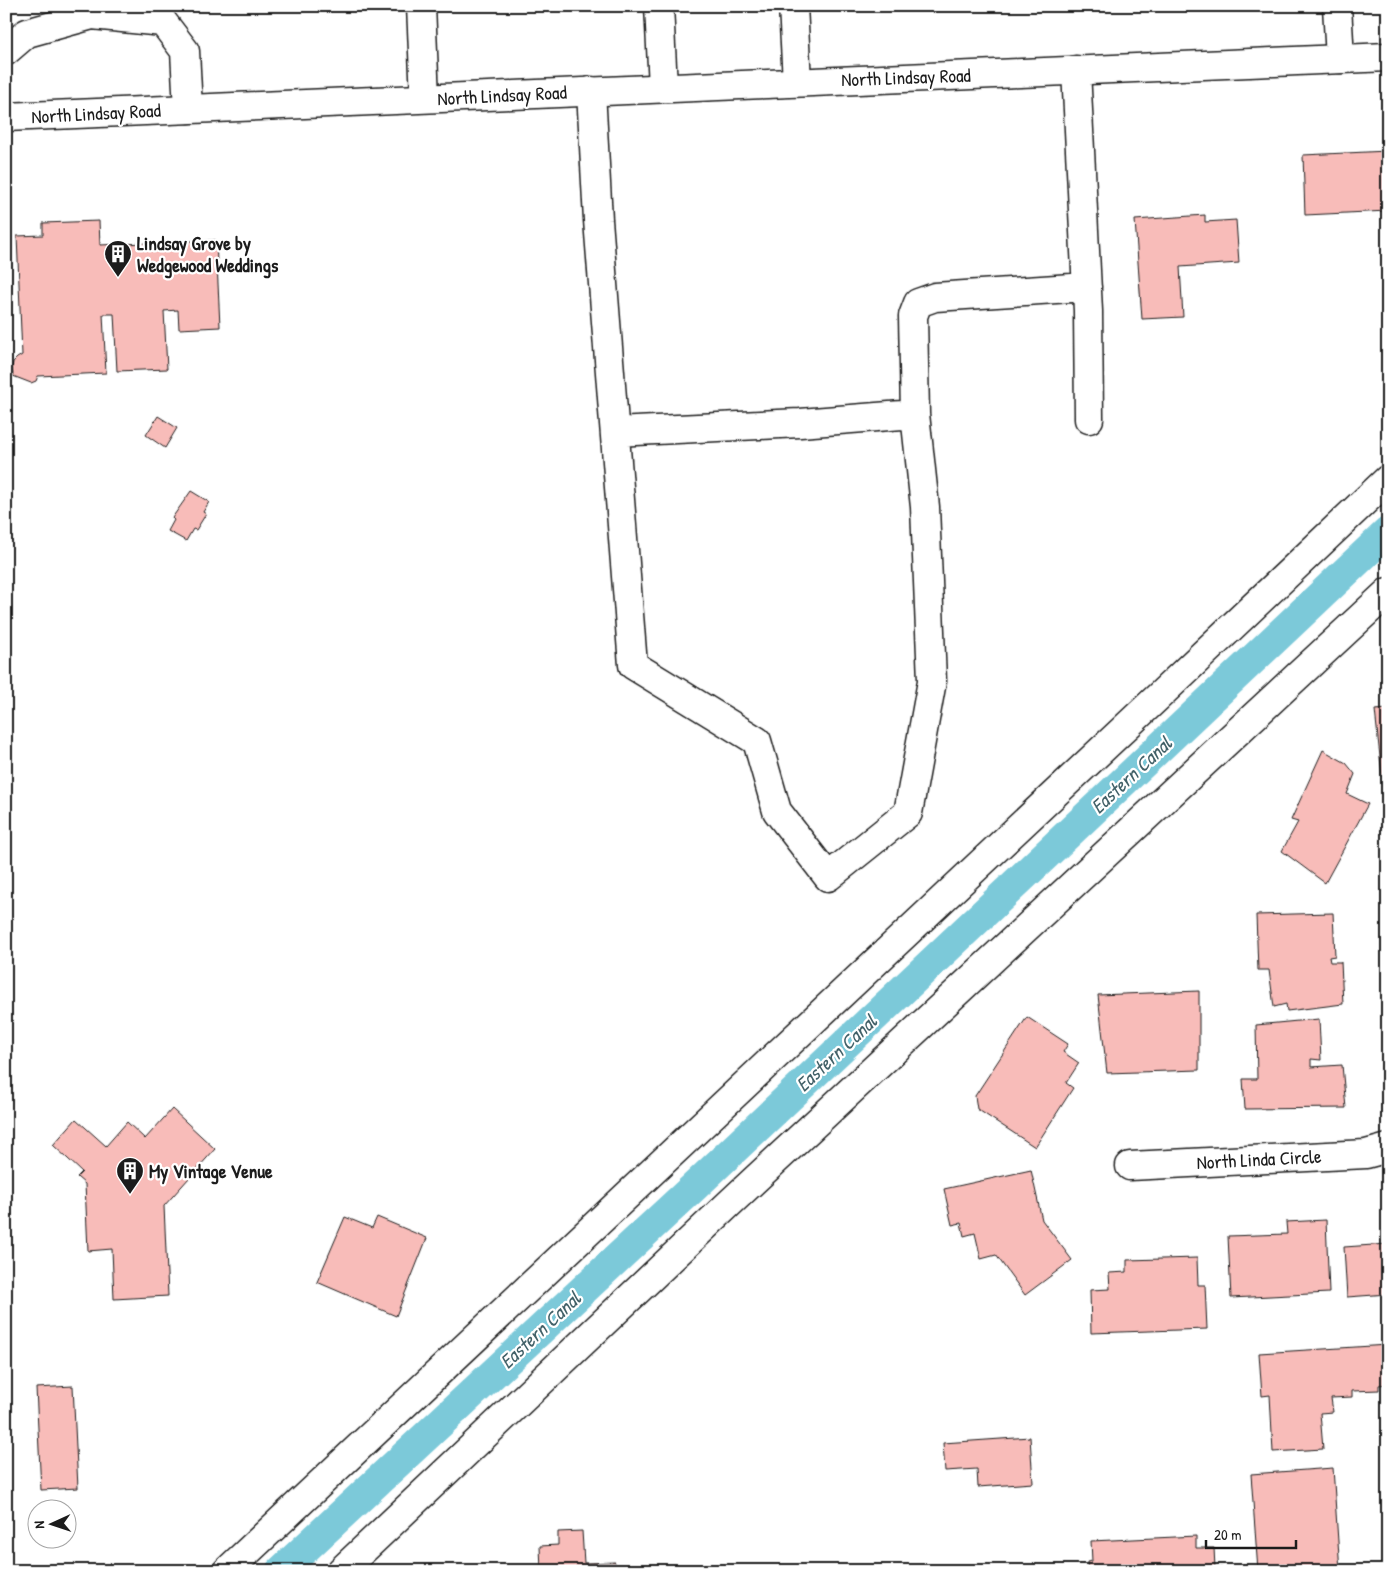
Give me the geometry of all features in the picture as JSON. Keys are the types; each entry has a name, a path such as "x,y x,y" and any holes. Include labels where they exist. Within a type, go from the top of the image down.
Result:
{"main road":[{"name":"North Lindsay Road","path":"422,6 425,98"},
{"path":"659,6 663,87"},
{"path":"793,6 798,82"},
{"path":"1337,6 1340,59"},
{"path":"6,51 27,33 92,15 163,22 185,51 188,108"},
{"name":"North Lindsay Road","path":"6,117 1388,57"},
{"path":"1076,70 1087,287 1089,419"},
{"path":"591,91 598,220 633,665 757,741 777,811 828,877 908,813 932,681 925,507 914,414 913,316 918,303 935,297 1087,287"},
{"path":"615,432 790,423 914,414"},
{"path":"227,1571 1153,702 1388,478"},
{"path":"341,1571 732,1201 1388,592"},
{"name":"North Linda Circle","path":"1130,1166 1366,1154 1388,1148"}],"building":[{"path":"1388,151 1388,211 1305,215 1303,155"},
{"path":"1205,215 1205,222 1236,220 1239,263 1180,267 1183,317 1142,319 1135,220"},
{"name":"Lindsay Grove by Wedgewood Weddings","path":"99,221 100,245 216,240 220,327 179,329 178,310 164,311 167,369 117,371 114,314 103,314 106,373 38,376 36,381 31,383 13,376 13,362 22,355 17,236 43,235 43,223"},
{"path":"158,416 177,428 165,448 146,435"},
{"path":"191,491 209,502 203,512 206,514 196,530 193,529 186,541 168,531 174,520 172,518"},
{"path":"1388,709 1388,785 1383,785 1375,710"},
{"path":"1323,750 1346,763 1355,774 1347,794 1368,804 1325,883 1282,851 1298,822 1291,820"},
{"path":"1333,913 1335,956 1329,957 1330,962 1341,962 1343,1004 1287,1011 1286,1004 1274,1007 1269,970 1258,970 1256,915"},
{"path":"1199,991 1199,1070 1107,1073 1098,995"},
{"path":"1027,1017 1068,1044 1063,1052 1079,1063 1066,1083 1073,1088 1035,1147 977,1109 975,1096"},
{"path":"1319,1019 1321,1060 1311,1059 1311,1067 1342,1065 1346,1108 1245,1109 1243,1079 1257,1079 1256,1025"},
{"name":"My Vintage Venue","path":"172,1109 215,1149 164,1206 168,1296 114,1299 112,1249 88,1251 85,1184 77,1177 82,1172 53,1145 76,1119 106,1146 127,1122 145,1139"},
{"path":"1031,1170 1042,1220 1072,1260 1025,1295 996,1255 981,1259 975,1233 964,1236 961,1223 952,1225 944,1189"},
{"path":"345,1217 372,1228 377,1217 427,1238 396,1316 317,1282"},
{"path":"1326,1220 1329,1293 1231,1298 1228,1236 1287,1234 1286,1222"},
{"path":"1388,1244 1388,1294 1347,1297 1344,1247"},
{"path":"1197,1258 1198,1285 1205,1285 1207,1329 1091,1333 1090,1290 1110,1289 1109,1273 1127,1272 1127,1260"},
{"path":"1388,1345 1388,1384 1379,1385 1379,1390 1352,1391 1352,1397 1331,1398 1333,1412 1320,1413 1323,1449 1273,1452 1270,1395 1262,1396 1259,1353"},
{"path":"73,1386 78,1488 41,1490 36,1388"},
{"path":"1030,1437 1033,1483 978,1487 977,1469 945,1471 943,1443"},
{"path":"1333,1468 1340,1571 1258,1571 1251,1474"},
{"path":"582,1531 584,1563 615,1562 616,1571 541,1571 540,1546 558,1545 558,1532"},
{"path":"1196,1536 1196,1548 1214,1548 1215,1568 1222,1568 1222,1571 1088,1571 1087,1562 1092,1561 1091,1541"},
{"path":"1010,1568 1010,1571 974,1571"}],"waterway":[{"name":"Eastern Canal","path":"281,1571 695,1186 1388,532"}],"place":[{"name":"Lindsay Grove by Wedgewood Weddings","path":"118,278"},
{"name":"My Vintage Venue","path":"130,1195"}]}
